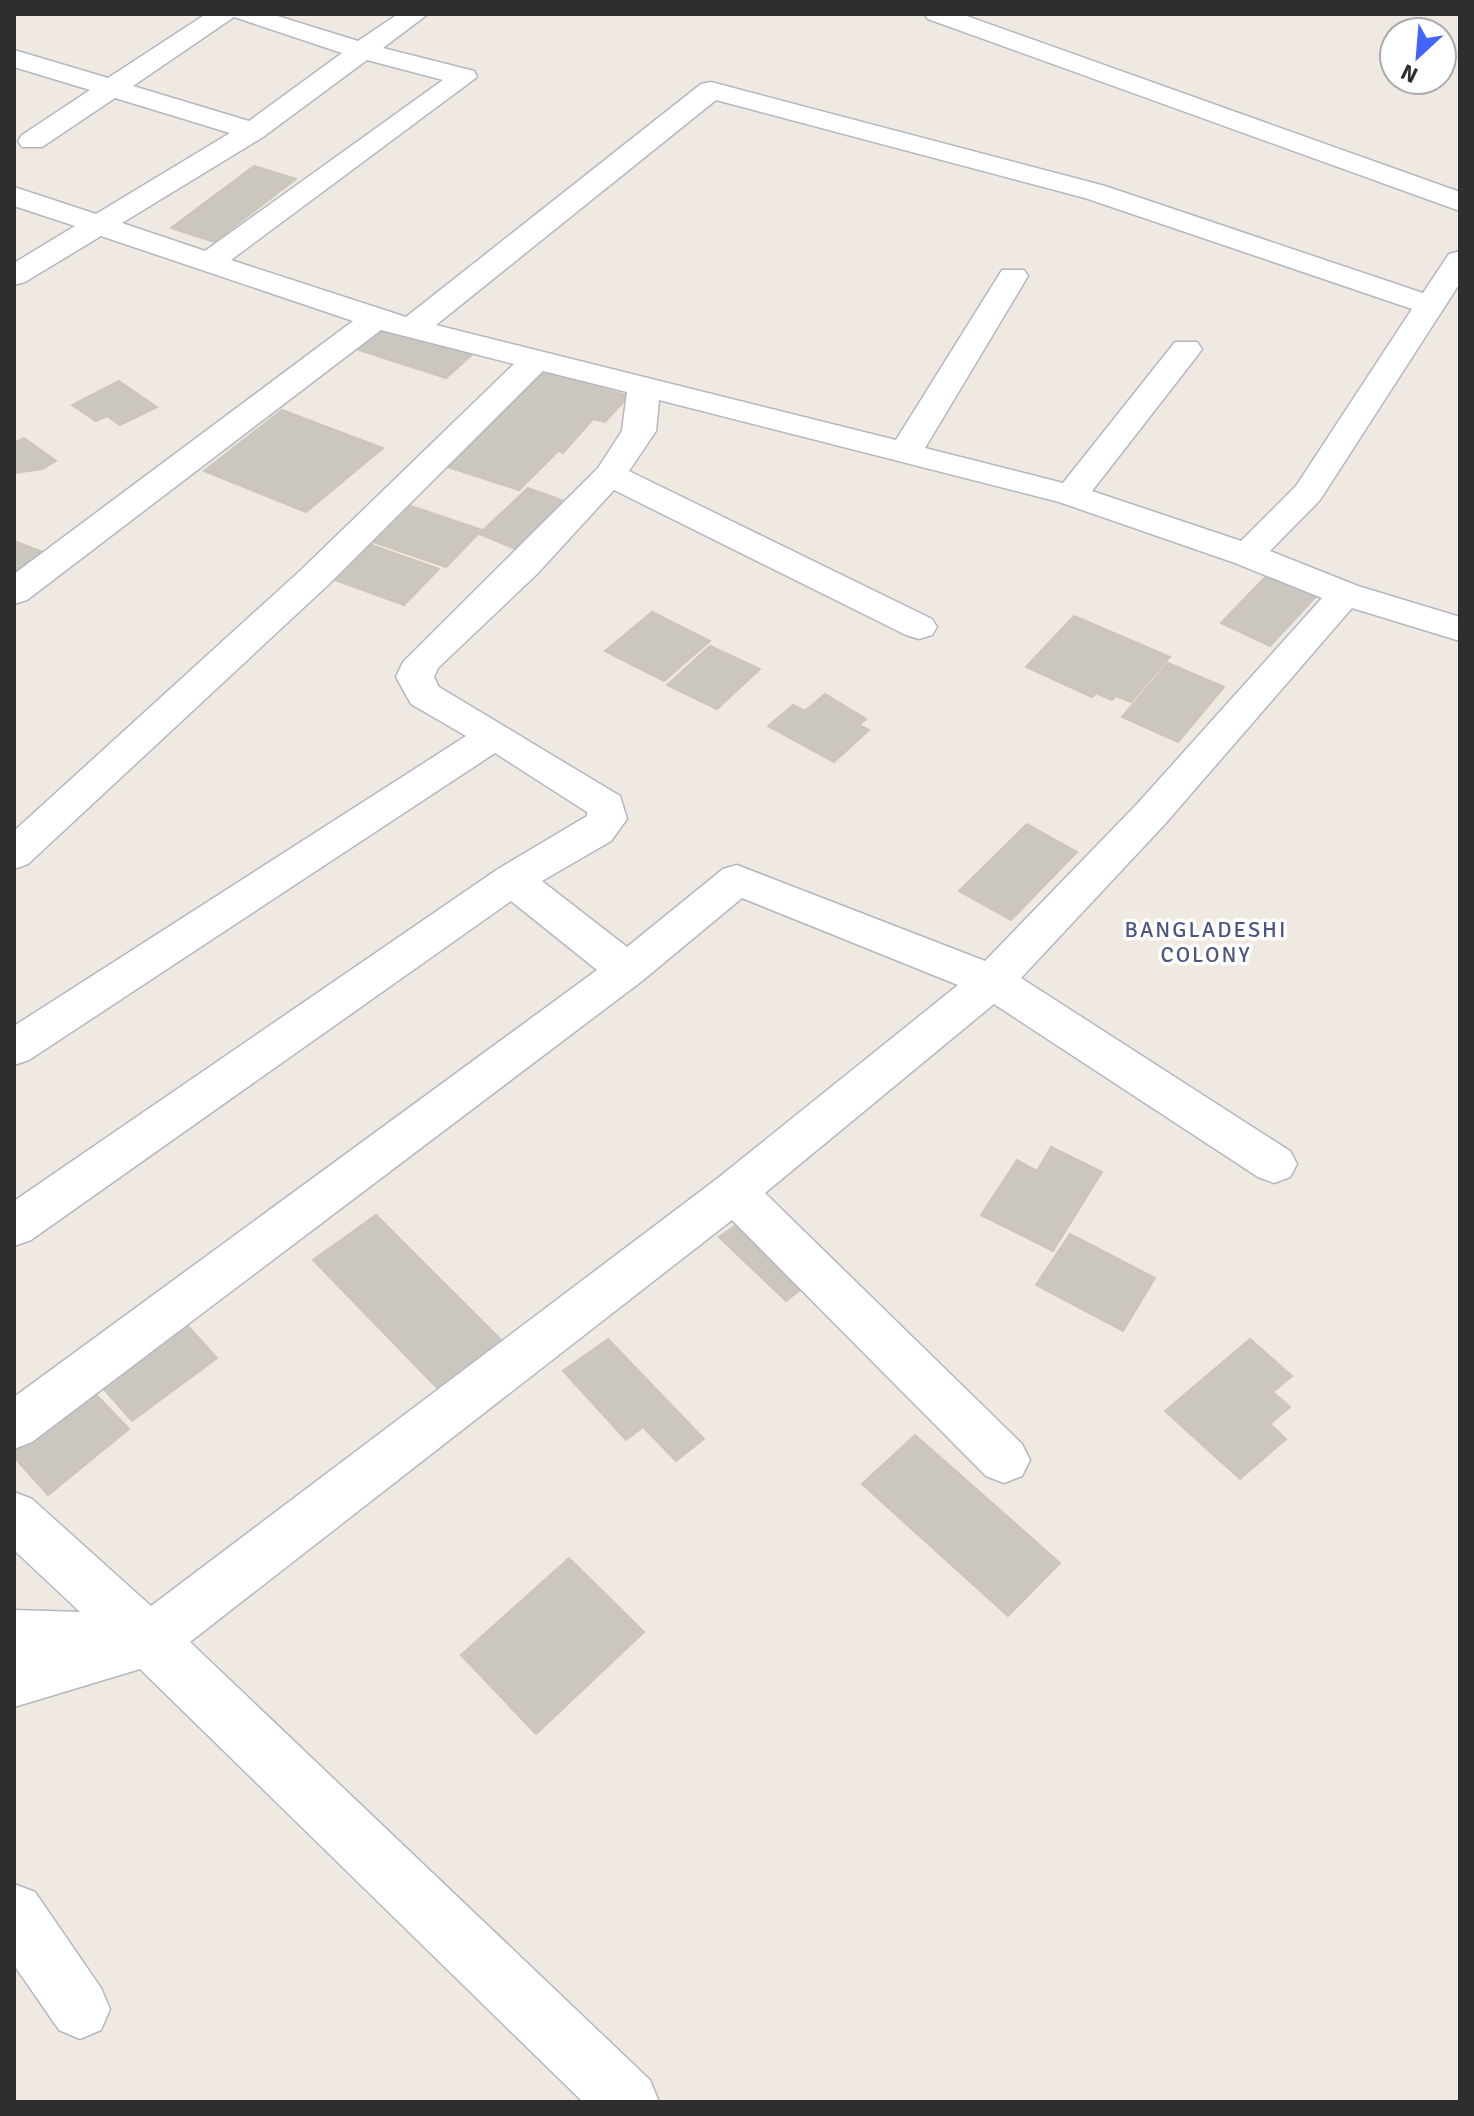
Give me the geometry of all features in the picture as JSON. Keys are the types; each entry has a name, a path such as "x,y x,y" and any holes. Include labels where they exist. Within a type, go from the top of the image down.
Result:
{"street":[{"path":"32,141 223,14"},
{"path":"207,263 464,77 362,51 245,14"},
{"path":"14,276 253,131 415,14"},
{"path":"937,14 1460,202"},
{"path":"14,58 253,131"},
{"path":"412,328 711,90 1095,192 1430,305"},
{"path":"14,196 376,319 1071,495 1247,555 1345,594 1460,629"},
{"path":"1247,555 1308,493 1460,260"},
{"path":"904,454 1013,276"},
{"path":"14,592 376,319"},
{"path":"1071,495 1186,349"},
{"path":"14,854 315,577 537,359"},
{"path":"14,1226 512,880 597,831 607,819 606,806 495,735 424,695 415,677 422,662 524,566 610,475 639,431 644,386"},
{"path":"610,475 919,627"},
{"path":"14,1680 149,1640 734,1192 992,981 1151,814 1345,594"},
{"path":"14,1048 495,735"},
{"path":"512,880 627,970"},
{"path":"14,1426 627,970 737,880 992,981 1274,1164"},
{"path":"734,1192 1004,1460"},
{"path":"14,1516 149,1640 628,2102"},
{"path":"14,1636 149,1640"},
{"path":"14,1913 80,2009"}],"building":[{"path":"254,166 296,179 214,242 171,228"},
{"path":"382,323 475,352 446,378 353,348"},
{"path":"541,371 629,396 605,422 593,419 563,453 558,451 519,490 445,466"},
{"path":"119,381 157,407 120,425 107,416 96,421 72,405"},
{"path":"282,410 383,448 306,512 204,471"},
{"path":"24,438 56,461 42,469 14,473 14,443"},
{"path":"528,488 572,504 523,552 479,534"},
{"path":"402,503 482,530 446,567 365,539"},
{"path":"14,541 56,557 14,575"},
{"path":"363,542 439,569 404,605 327,577"},
{"path":"1272,570 1321,591 1270,646 1221,623"},
{"path":"652,612 710,641 664,681 605,651"},
{"path":"1074,616 1170,657 1131,702 1116,696 1112,700 1096,693 1092,697 1026,667"},
{"path":"710,646 760,669 717,709 667,685"},
{"path":"1168,663 1224,687 1178,742 1122,717"},
{"path":"825,694 866,719 859,725 869,730 834,762 768,726 793,705 805,711"},
{"path":"1027,824 1077,852 1011,920 959,891"},
{"path":"1051,1147 1102,1172 1053,1251 981,1215 1017,1160 1037,1171"},
{"path":"376,1215 504,1343 441,1392 313,1260"},
{"path":"750,1215 816,1278 786,1301 719,1237"},
{"path":"1070,1234 1155,1278 1123,1331 1036,1285"},
{"path":"178,1315 217,1358 132,1421 93,1377"},
{"path":"608,1339 704,1439 676,1461 643,1427 626,1440 563,1371"},
{"path":"1250,1339 1292,1376 1273,1392 1290,1407 1270,1424 1286,1439 1240,1479 1165,1411"},
{"path":"86,1384 129,1429 48,1495 14,1457 14,1439"},
{"path":"915,1435 1060,1563 1008,1616 862,1484"},
{"path":"569,1558 644,1632 536,1734 461,1655"}],"district":[{"name":"BANGLADESHI COLONY","path":"1206,942"}]}
